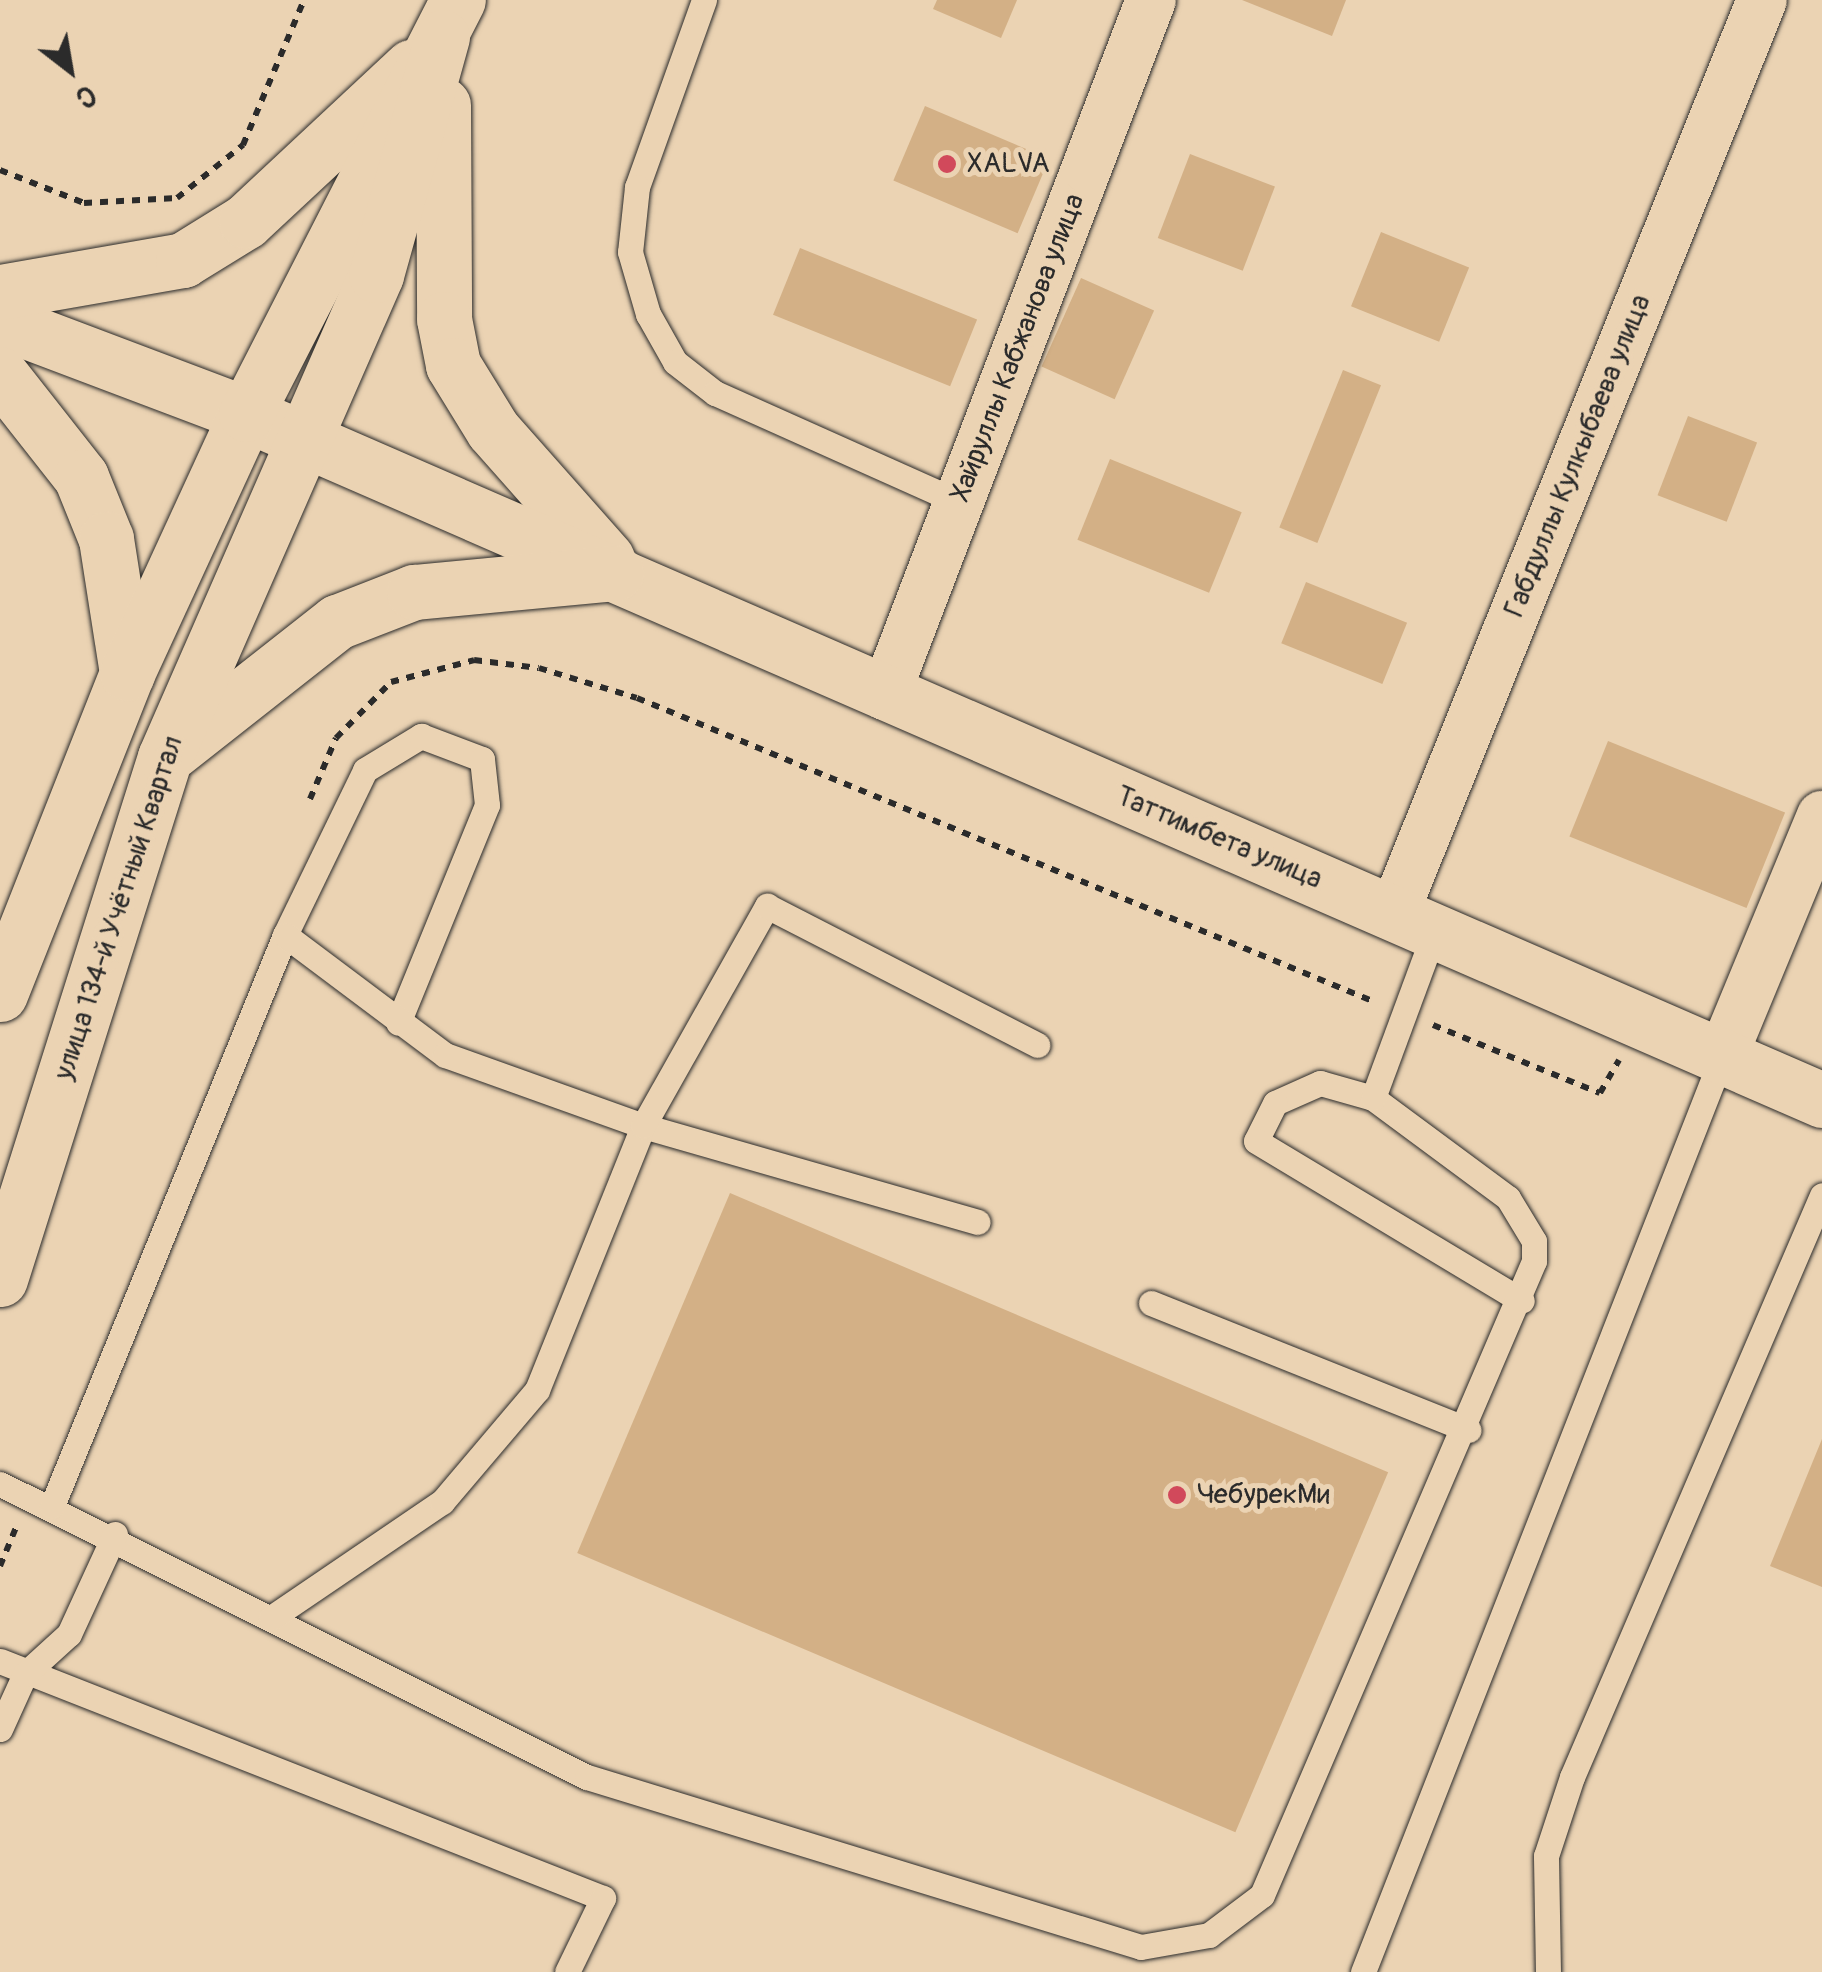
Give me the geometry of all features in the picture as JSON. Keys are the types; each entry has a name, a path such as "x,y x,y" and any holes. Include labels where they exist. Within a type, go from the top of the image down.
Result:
{"main road":[{"path":"0,292 184,260 246,221 450,19"},
{"path":"0,994 128,673 246,414 450,19"},
{"path":"450,19 444,320 452,365 494,430 618,572"},
{"name":"улица 134-й Учётный Квартал","path":"0,1278 165,757 376,275 450,19"},
{"name":"Таттимбета улица","path":"0,321 308,436 885,695 1822,1100"},
{"path":"0,374 81,477 106,539 128,673"},
{"path":"165,757 337,622 414,592 618,572"}],"street":[{"name":"Хайруллы Кабжанова улица","path":"885,695 1151,0"},
{"name":"Габдуллы Кулкыбаева улица","path":"1414,921 1762,0"},
{"path":"1722,1057 1822,816"}],"lane":[{"path":"704,0 637,187 630,252 648,314 676,362 715,393 959,502"},
{"path":"52,1506 285,935 365,770 421,736 482,759 487,805 398,1022"},
{"path":"271,1618 442,1502 536,1390 644,1126 768,906 1037,1045"},
{"path":"1373,1098 1414,921"},
{"path":"285,935 444,1055 644,1126 978,1222"},
{"path":"1362,1972 1722,1057"},
{"path":"0,1484 115,1534 271,1618 588,1777 1141,1947 1209,1935 1262,1895 1469,1430 1522,1301 1534,1241 1508,1198 1373,1098 1320,1084 1276,1103 1256,1142 1522,1301"},
{"path":"1548,1972 1546,1856 1572,1777 1822,1195"},
{"path":"1151,1302 1469,1430"},
{"path":"0,1729 25,1674 68,1634 115,1534"},
{"path":"0,1661 603,1898 568,1972"}],"path":[{"path":"0,170 84,202 177,198 243,145 304,0"}],"building":[{"path":"937,0 1017,0 1001,38 933,9"},
{"path":"1242,0 1346,0 1332,36"},
{"path":"925,106 1049,159 1018,233 893,181"},
{"path":"1190,154 1275,187 1243,271 1158,238"},
{"path":"1381,232 1469,268 1439,342 1351,306"},
{"path":"800,248 977,320 950,386 773,315"},
{"path":"1081,278 1154,311 1115,399 1042,367"},
{"path":"1343,370 1381,385 1317,543 1279,528"},
{"path":"1688,416 1757,443 1727,522 1658,495"},
{"path":"1110,459 1242,512 1209,593 1077,540"},
{"path":"1306,582 1407,623 1382,684 1281,643"},
{"path":"1608,741 1785,813 1747,908 1569,836"},
{"path":"730,1193 1388,1472 1235,1832 577,1553"},
{"path":"1822,1439 1822,1587 1770,1566"}],"place":[{"name":"XALVA","path":"947,164"},
{"name":"ЧебурекМи","path":"1177,1495"}]}
